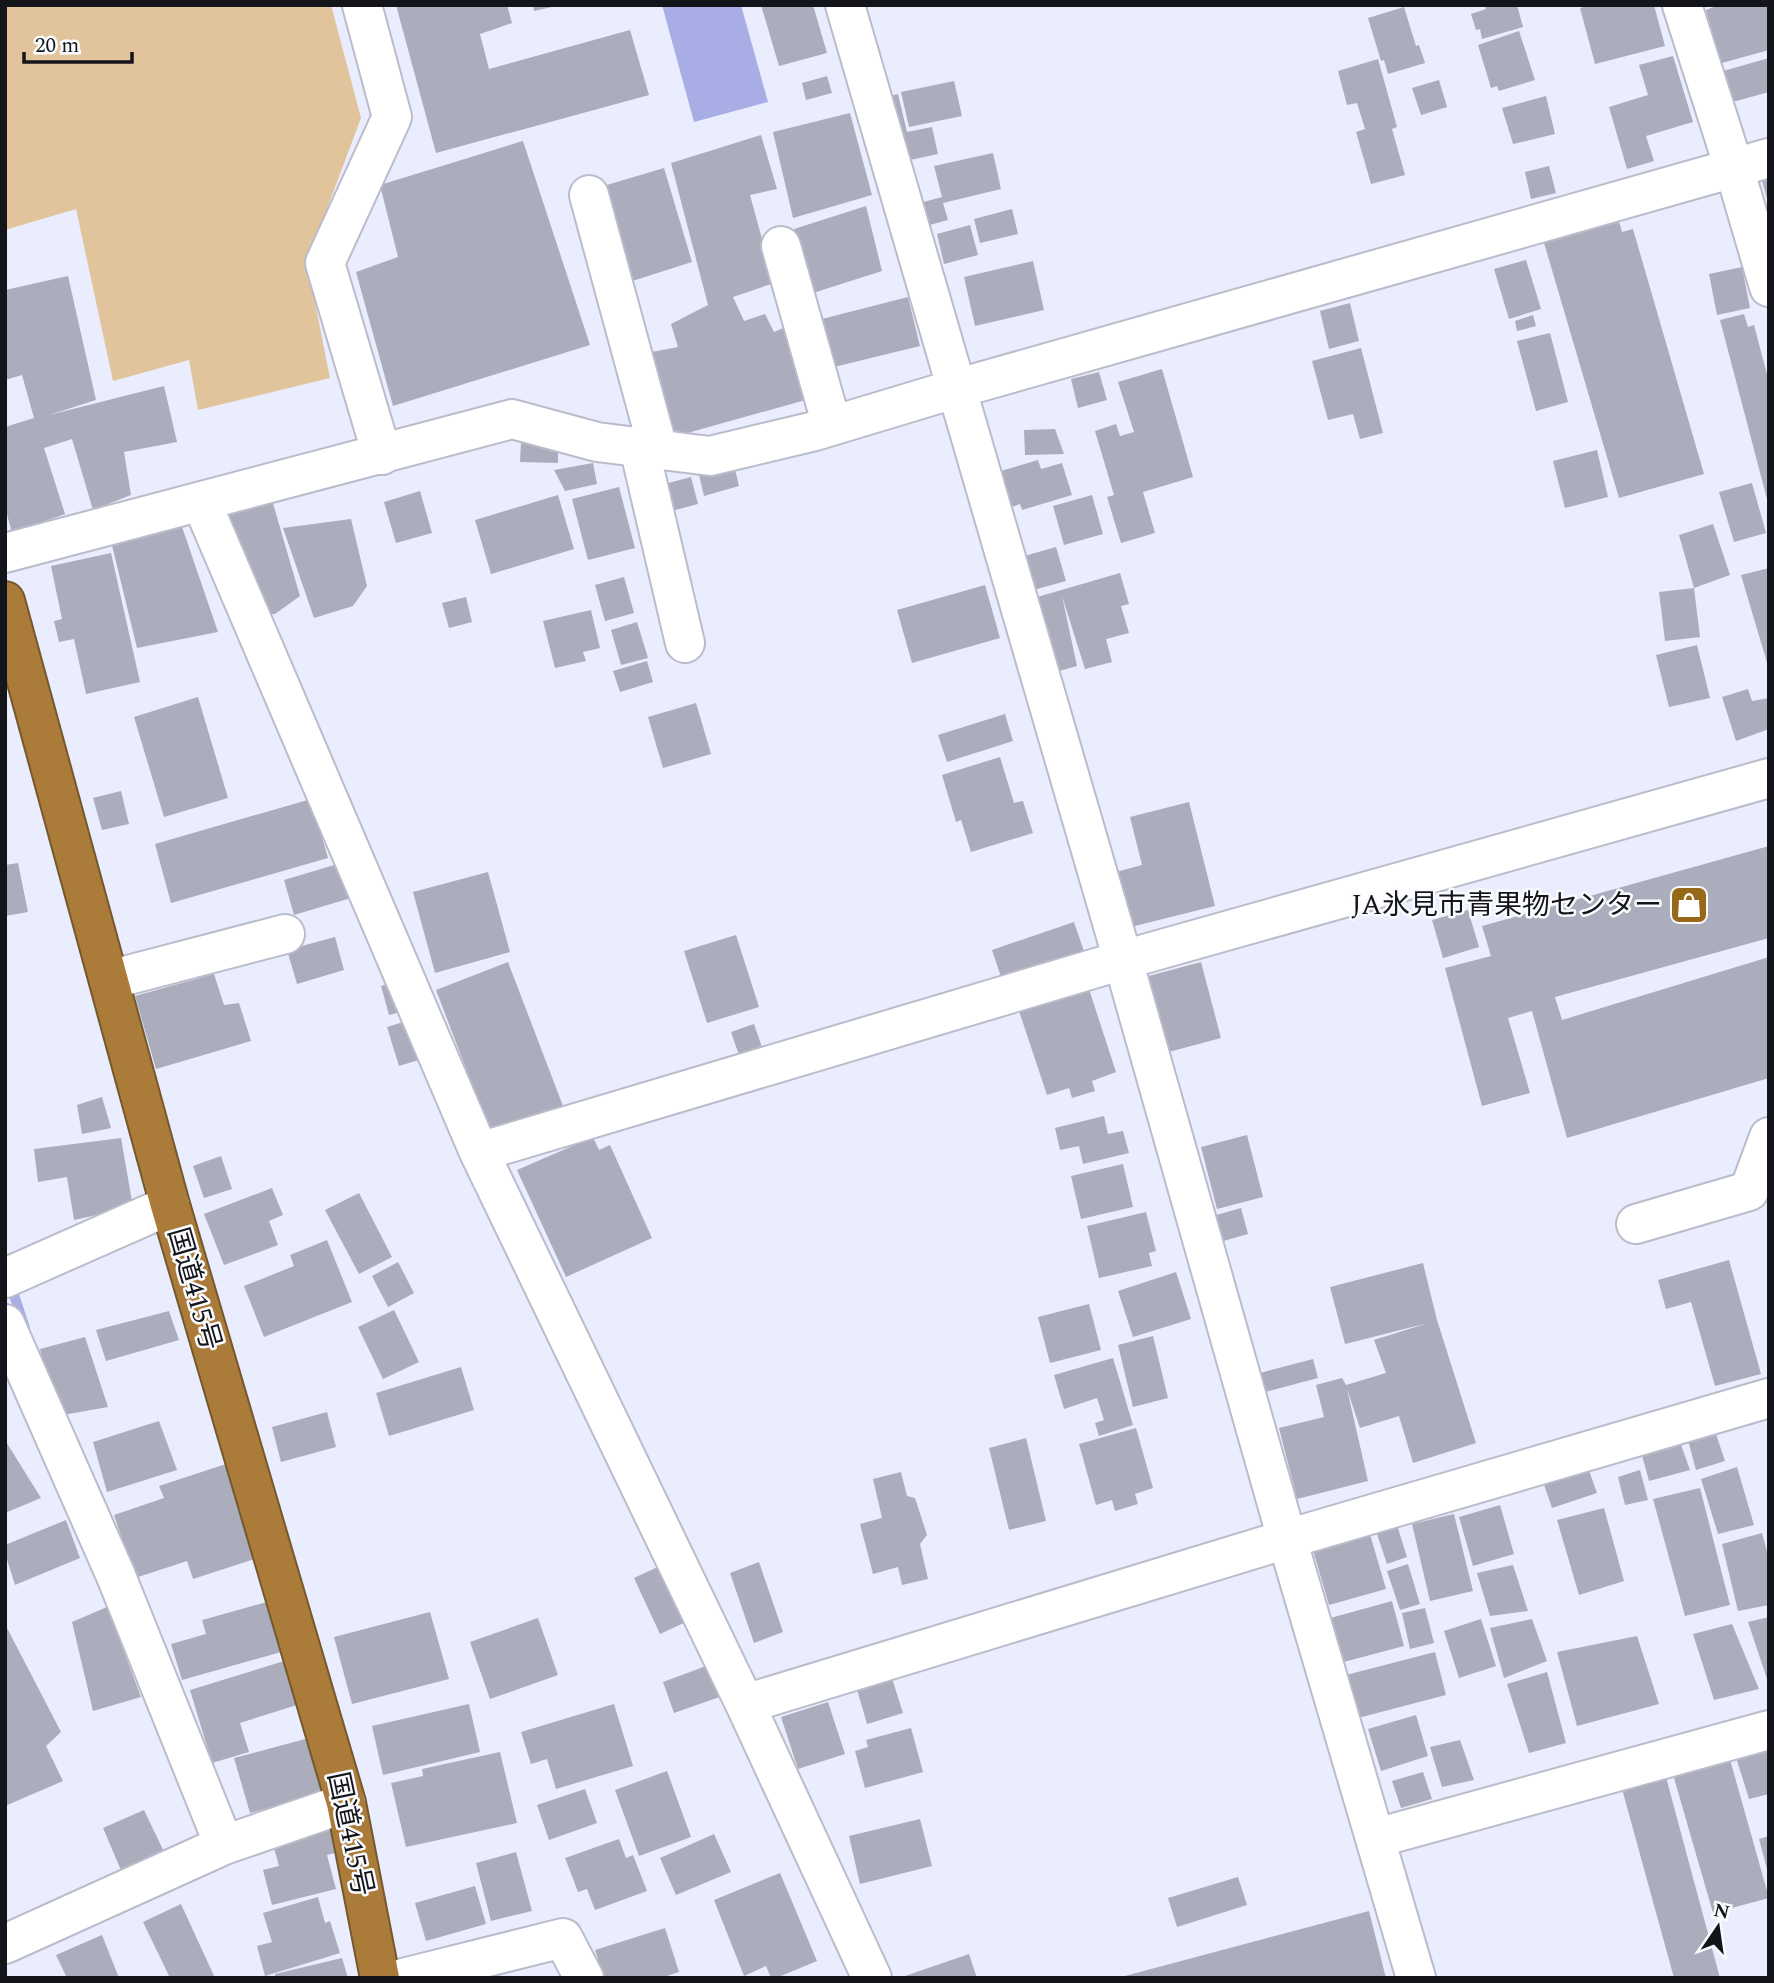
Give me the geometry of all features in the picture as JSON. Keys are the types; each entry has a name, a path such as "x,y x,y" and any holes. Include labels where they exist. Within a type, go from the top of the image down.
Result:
{"highway":[{"name":"国道415号","path":"5,601 170,1205 346,1803 380,1978"}],"street":[{"path":"362,5 392,117 325,263 382,455"},
{"path":"845,5 1416,1978"},
{"path":"1682,5 1752,163 1769,287"},
{"path":"5,553 512,419 597,442 710,456 832,426 1752,163"},
{"path":"589,195 648,448 685,643"},
{"path":"781,246 832,426"},
{"path":"201,501 479,1152 745,1704 872,1978"},
{"path":"479,1152 1122,960 1769,778"},
{"path":"109,980 285,934"},
{"path":"1636,1224 1749,1191 1769,1137"},
{"path":"5,1279 170,1205"},
{"path":"5,1324 116,1576 224,1845"},
{"path":"745,1704 1287,1539 1769,1398"},
{"path":"1376,1838 1769,1730"},
{"path":"5,1944 224,1845 346,1803"},
{"path":"403,1978 563,1938 584,1978"}],"shaded area":[{"path":"5,5 331,5 361,118 307,262 330,378 198,410 189,360 113,381 76,209 5,230"}],"water":[{"path":"662,5 741,5 768,102 694,122"}],"building":[{"path":"396,5 507,5 512,23 480,34 489,69 630,30 649,95 436,153"},
{"path":"533,5 556,5 556,6 534,11"},
{"path":"761,5 813,5 827,53 779,66"},
{"path":"1485,5 1517,5 1523,27 1482,39 1480,29 1476,30 1471,14 1486,9"},
{"path":"1591,5 1654,5 1665,46 1595,64 1580,8"},
{"path":"1719,5 1769,5 1769,50 1711,66 1700,28 1710,25 1706,10"},
{"path":"1404,7 1416,46 1419,45 1425,63 1388,74 1384,60 1381,61 1368,18"},
{"path":"1519,31 1535,80 1499,91 1497,86 1491,88 1478,45"},
{"path":"1673,56 1693,122 1646,136 1654,161 1627,169 1609,107 1648,95 1639,65"},
{"path":"1769,58 1769,92 1725,104 1716,73"},
{"path":"1378,59 1397,127 1392,129 1405,175 1371,184 1356,132 1365,129 1357,103 1347,105 1338,71"},
{"path":"827,76 832,93 806,100 802,83"},
{"path":"1439,80 1447,107 1421,115 1412,88"},
{"path":"954,81 962,116 909,127 901,92"},
{"path":"898,94 907,132 932,127 938,154 901,162 886,97"},
{"path":"1546,96 1555,134 1513,144 1502,108"},
{"path":"850,113 872,195 793,218 773,132"},
{"path":"761,135 777,189 750,195 774,283 733,297 744,321 765,314 774,332 786,327 809,399 666,439 641,354 678,347 671,324 708,305 671,163"},
{"path":"523,141 590,345 393,406 356,272 398,257 380,185"},
{"path":"993,153 1001,189 943,203 948,220 922,227 916,204 942,197 934,166"},
{"path":"1549,166 1556,193 1531,199 1525,172"},
{"path":"664,168 692,262 623,284 600,187"},
{"path":"1769,171 1769,202 1768,202 1760,174"},
{"path":"866,206 882,271 813,293 794,229"},
{"path":"1012,209 1018,234 980,243 974,219"},
{"path":"1617,214 1622,232 1633,229 1704,474 1619,498 1542,236"},
{"path":"970,225 978,255 944,264 937,234"},
{"path":"1526,260 1541,309 1509,319 1494,269"},
{"path":"1033,261 1044,310 975,326 964,277"},
{"path":"1742,267 1750,308 1717,315 1709,274"},
{"path":"68,276 96,400 49,415 164,386 177,442 124,452 131,495 93,510 72,439 44,448 65,514 12,533 5,507 5,427 34,418 22,375 5,380 5,290"},
{"path":"908,297 920,346 830,368 818,320"},
{"path":"1350,303 1359,341 1329,349 1320,311"},
{"path":"1744,314 1748,327 1754,325 1769,382 1768,503 1720,320"},
{"path":"1533,315 1536,326 1517,331 1515,321"},
{"path":"1550,333 1568,402 1536,411 1517,341"},
{"path":"1361,348 1383,433 1360,439 1353,414 1328,420 1312,361"},
{"path":"1162,369 1193,477 1143,492 1155,533 1121,543 1107,497 1114,495 1095,431 1116,424 1120,436 1134,432 1118,382"},
{"path":"1099,372 1107,400 1078,408 1071,379"},
{"path":"1055,429 1064,454 1025,455 1024,430"},
{"path":"521,443 558,443 558,463 520,462"},
{"path":"1597,450 1608,497 1565,508 1553,461"},
{"path":"1038,460 1041,469 1062,463 1072,495 1022,510 1020,504 1012,507 1001,471"},
{"path":"593,463 597,484 565,491 554,470"},
{"path":"734,465 739,486 704,496 699,475"},
{"path":"691,477 698,504 668,512 661,485"},
{"path":"1752,483 1766,533 1734,542 1719,492"},
{"path":"619,487 635,548 588,560 572,499"},
{"path":"420,491 432,533 396,543 384,502"},
{"path":"558,495 574,549 491,574 475,520"},
{"path":"1092,495 1103,534 1064,545 1053,506"},
{"path":"272,500 300,596 275,614 250,614 217,514"},
{"path":"351,519 367,586 353,606 314,618 283,528"},
{"path":"180,521 218,632 137,648 109,533"},
{"path":"1713,524 1730,575 1694,588 1679,535"},
{"path":"1056,547 1066,581 1030,591 1021,557"},
{"path":"111,553 140,682 86,694 74,639 59,642 54,621 62,619 51,566"},
{"path":"1769,568 1769,666 1768,666 1741,575"},
{"path":"1120,573 1129,604 1121,606 1129,633 1106,639 1112,662 1085,669 1062,596 1077,666 1052,673 1034,598"},
{"path":"624,577 634,613 605,621 595,585"},
{"path":"985,585 1000,638 912,663 897,610"},
{"path":"1694,588 1700,637 1665,641 1659,592"},
{"path":"466,597 472,622 449,628 442,603"},
{"path":"591,610 600,648 583,652 586,661 555,668 543,621"},
{"path":"637,622 648,658 621,665 611,630"},
{"path":"1697,645 1710,698 1669,707 1656,655"},
{"path":"647,661 653,682 620,692 613,671"},
{"path":"1748,689 1752,701 1769,698 1769,729 1736,741 1722,697"},
{"path":"198,697 228,798 164,817 134,717"},
{"path":"696,703 711,754 663,768 648,717"},
{"path":"1005,714 1013,741 947,762 938,735"},
{"path":"1000,757 1014,803 1023,801 1033,833 971,852 961,820 956,822 942,775"},
{"path":"121,791 129,824 102,830 93,798"},
{"path":"311,799 328,858 171,903 155,844"},
{"path":"1189,802 1215,906 1131,927 1116,872 1142,865 1130,817"},
{"path":"1769,846 1769,938 1555,997 1562,1020 1769,957 1769,1078 1567,1138 1532,1011 1508,1018 1530,1093 1482,1106 1445,968 1491,956 1482,926"},
{"path":"18,863 28,912 5,916 5,865"},
{"path":"341,863 351,898 294,915 284,880"},
{"path":"488,872 510,952 435,973 413,892"},
{"path":"1468,910 1479,947 1443,958 1432,920"},
{"path":"1074,922 1087,960 1005,989 992,950"},
{"path":"736,935 759,1007 707,1023 684,951"},
{"path":"335,937 344,970 297,984 287,950"},
{"path":"508,962 563,1106 491,1134 436,990"},
{"path":"1201,962 1221,1038 1165,1053 1145,977"},
{"path":"214,974 224,1005 239,1003 251,1041 156,1069 135,996"},
{"path":"404,980 412,1009 389,1015 381,986"},
{"path":"1086,980 1116,1072 1092,1081 1095,1091 1072,1098 1069,1088 1047,1095 1016,1002"},
{"path":"410,1020 422,1059 399,1066 387,1027"},
{"path":"754,1024 765,1056 742,1064 731,1032"},
{"path":"102,1097 111,1128 82,1134 77,1105"},
{"path":"1104,1116 1108,1134 1123,1131 1129,1153 1083,1164 1079,1146 1060,1150 1055,1128"},
{"path":"1247,1135 1263,1197 1217,1209 1201,1147"},
{"path":"593,1137 599,1150 610,1145 652,1238 566,1277 517,1170"},
{"path":"121,1138 133,1207 74,1220 67,1177 38,1182 34,1149"},
{"path":"221,1156 232,1189 204,1198 193,1166"},
{"path":"1123,1164 1133,1207 1081,1219 1071,1176"},
{"path":"272,1188 283,1215 269,1221 278,1245 224,1265 204,1214"},
{"path":"359,1193 392,1257 359,1274 325,1210"},
{"path":"1241,1208 1248,1234 1220,1242 1213,1216"},
{"path":"1146,1212 1156,1251 1149,1253 1152,1266 1099,1278 1087,1226"},
{"path":"327,1240 352,1302 264,1337 244,1286 294,1266 290,1255"},
{"path":"1729,1260 1761,1374 1715,1386 1691,1302 1666,1309 1658,1280"},
{"path":"398,1262 414,1293 388,1307 372,1276"},
{"path":"1423,1263 1437,1320 1476,1443 1413,1463 1399,1416 1360,1428 1347,1389 1368,1481 1297,1499 1279,1428 1324,1417 1316,1385 1342,1378 1346,1385 1386,1373 1374,1340 1428,1323 1345,1344 1330,1287"},
{"path":"1176,1272 1191,1319 1133,1337 1118,1291"},
{"path":"1089,1304 1101,1350 1050,1363 1038,1317"},
{"path":"394,1310 419,1362 383,1379 358,1327"},
{"path":"169,1311 179,1340 106,1361 96,1330"},
{"path":"1153,1336 1168,1398 1133,1407 1118,1345"},
{"path":"85,1337 108,1407 57,1416 40,1349"},
{"path":"1113,1358 1133,1425 1099,1436 1095,1423 1104,1420 1097,1398 1064,1409 1054,1375"},
{"path":"1313,1359 1318,1378 1265,1392 1260,1373"},
{"path":"461,1367 474,1410 389,1436 376,1393"},
{"path":"327,1412 336,1447 281,1462 272,1427"},
{"path":"159,1421 177,1470 107,1492 93,1442"},
{"path":"1136,1428 1153,1488 1135,1494 1138,1504 1115,1511 1112,1500 1096,1505 1079,1444"},
{"path":"1714,1428 1725,1461 1696,1470 1686,1433"},
{"path":"1026,1438 1046,1521 1009,1530 989,1448"},
{"path":"5,1440 41,1498 5,1513"},
{"path":"1680,1442 1690,1470 1649,1481 1640,1448"},
{"path":"232,1462 264,1556 193,1579 187,1561 135,1578 114,1515 164,1498 159,1486"},
{"path":"1586,1462 1597,1493 1552,1508 1541,1476"},
{"path":"1737,1467 1754,1525 1718,1534 1701,1479"},
{"path":"1640,1470 1648,1500 1625,1505 1618,1477"},
{"path":"901,1472 907,1496 915,1498 927,1535 920,1544 928,1579 902,1585 898,1567 873,1574 860,1524 882,1518 873,1479"},
{"path":"1700,1488 1730,1605 1685,1616 1653,1499"},
{"path":"1500,1505 1514,1554 1473,1566 1459,1517"},
{"path":"1604,1508 1624,1581 1579,1595 1557,1520"},
{"path":"1454,1514 1473,1591 1430,1601 1412,1524"},
{"path":"66,1520 80,1558 15,1585 5,1545"},
{"path":"1367,1524 1386,1589 1329,1605 1310,1540"},
{"path":"1397,1525 1407,1557 1387,1564 1376,1531"},
{"path":"1762,1533 1769,1559 1769,1605 1738,1611 1722,1544"},
{"path":"759,1562 783,1632 754,1643 730,1573"},
{"path":"1408,1564 1420,1604 1400,1610 1387,1571"},
{"path":"662,1565 688,1621 660,1634 634,1578"},
{"path":"1513,1565 1528,1611 1490,1616 1477,1573"},
{"path":"1392,1601 1404,1646 1340,1663 1327,1619"},
{"path":"267,1602 281,1652 182,1680 171,1644 206,1634 202,1620"},
{"path":"107,1607 141,1697 93,1711 72,1622"},
{"path":"1425,1608 1434,1643 1410,1649 1402,1613"},
{"path":"430,1612 449,1679 352,1704 334,1637"},
{"path":"1769,1617 1769,1682 1768,1682 1748,1622"},
{"path":"538,1618 558,1675 490,1699 470,1642"},
{"path":"1481,1619 1496,1666 1459,1678 1444,1631"},
{"path":"1532,1619 1547,1661 1504,1678 1490,1628"},
{"path":"5,1624 61,1732 46,1746 63,1781 5,1806"},
{"path":"1732,1624 1759,1689 1714,1700 1693,1634"},
{"path":"1637,1636 1659,1704 1577,1726 1557,1652"},
{"path":"1435,1652 1446,1695 1358,1718 1346,1675"},
{"path":"284,1661 297,1705 240,1723 249,1752 212,1763 190,1690"},
{"path":"717,1662 728,1694 674,1713 663,1682"},
{"path":"889,1669 903,1713 867,1724 854,1679"},
{"path":"1547,1672 1566,1743 1529,1753 1507,1684"},
{"path":"828,1702 845,1754 798,1769 781,1717"},
{"path":"469,1704 480,1752 383,1775 372,1726"},
{"path":"614,1704 633,1766 556,1789 547,1759 531,1764 521,1732"},
{"path":"1416,1715 1428,1756 1381,1771 1368,1729"},
{"path":"911,1728 923,1772 865,1788 855,1751 868,1747 866,1740"},
{"path":"309,1738 324,1793 250,1813 234,1758"},
{"path":"1460,1740 1474,1780 1442,1787 1430,1747"},
{"path":"1769,1743 1769,1794 1749,1799 1735,1754"},
{"path":"500,1752 517,1823 406,1847 391,1783 423,1776 422,1769"},
{"path":"1729,1756 1769,1898 1713,1913 1672,1771"},
{"path":"1663,1766 1720,1978 1674,1978 1619,1778"},
{"path":"667,1771 691,1837 639,1856 615,1790"},
{"path":"1423,1772 1432,1799 1401,1808 1392,1781"},
{"path":"585,1789 597,1823 549,1840 537,1805"},
{"path":"144,1810 167,1858 123,1875 103,1828"},
{"path":"920,1819 932,1866 860,1884 849,1836"},
{"path":"335,1820 343,1851 327,1855 336,1889 272,1905 263,1870 279,1866 271,1837"},
{"path":"714,1834 731,1872 676,1895 660,1858"},
{"path":"1769,1836 1769,1873 1768,1873 1759,1839"},
{"path":"619,1839 626,1858 633,1855 647,1891 595,1910 587,1889 578,1892 565,1858"},
{"path":"516,1852 532,1911 491,1921 476,1863"},
{"path":"780,1873 817,1961 776,1978 771,1978 766,1966 744,1976 714,1900"},
{"path":"1238,1877 1247,1905 1177,1927 1168,1898"},
{"path":"475,1886 486,1924 426,1941 415,1903"},
{"path":"318,1897 325,1923 330,1921 340,1953 265,1976 257,1946 272,1942 263,1913"},
{"path":"181,1904 215,1978 170,1978 143,1922"},
{"path":"1369,1911 1386,1978 1121,1978 1121,1977"},
{"path":"665,1928 679,1972 661,1978 604,1978 595,1950"},
{"path":"102,1935 119,1978 67,1978 56,1955"},
{"path":"969,1954 977,1978 902,1978 902,1977"},
{"path":"342,1958 348,1978 276,1978 275,1974"}],"waterway":[{"path":"10,1283 25,1328"}],"place":[{"name":"JA氷見市青果物センター","path":"1689,905"}]}
